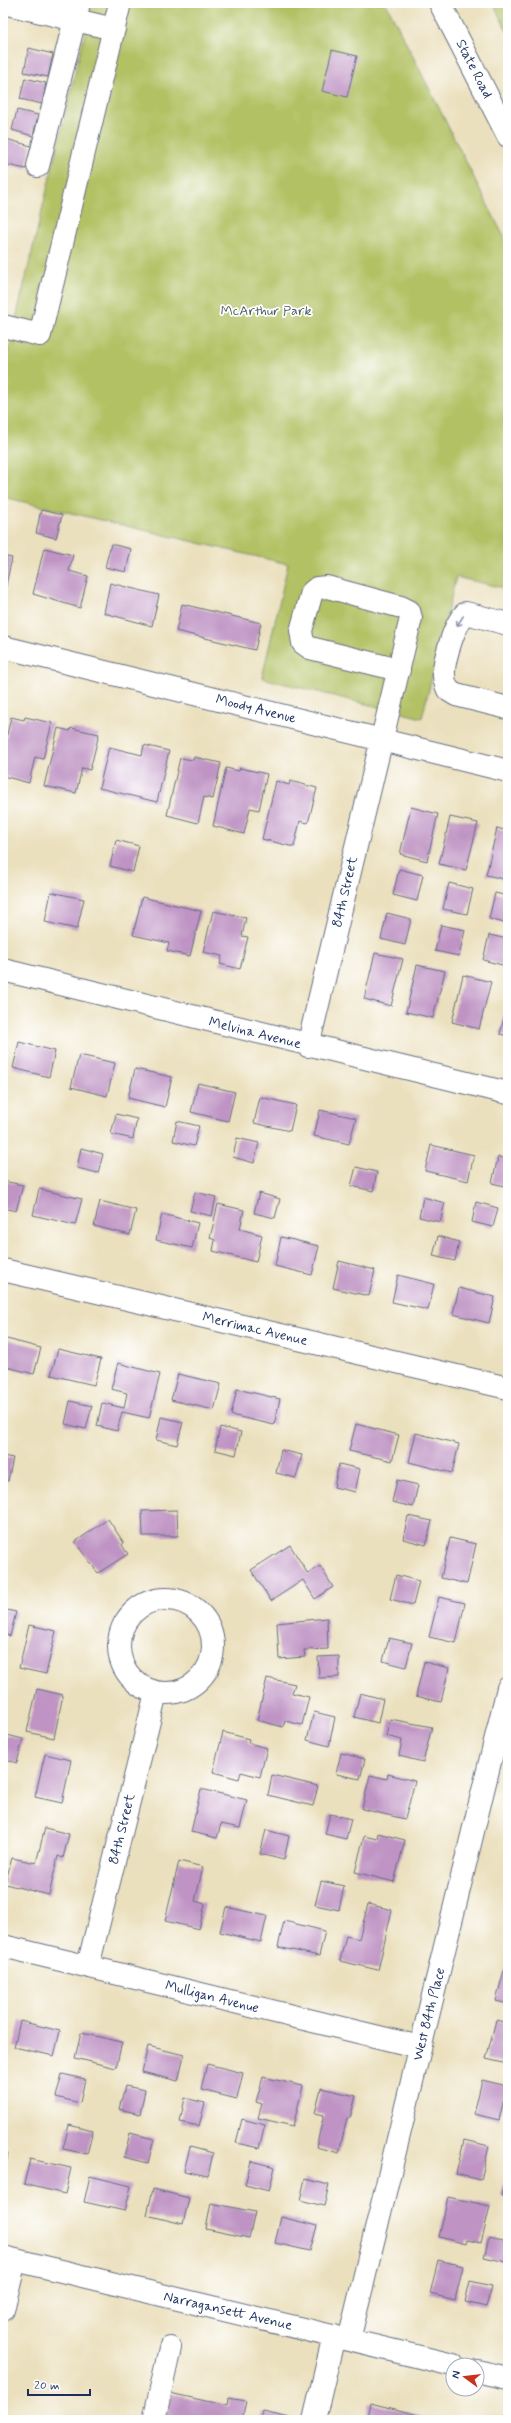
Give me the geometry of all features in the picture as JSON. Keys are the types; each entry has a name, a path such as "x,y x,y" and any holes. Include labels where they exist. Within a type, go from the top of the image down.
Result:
{"street":[{"path":"3,3 77,11 114,29"},
{"path":"3,326 40,335 120,3"},
{"name":"State Road","path":"440,3 508,136"},
{"path":"38,166 77,11"},
{"name":"84th Street","path":"308,1046 381,739 399,670 411,618 409,611 327,587 317,588 312,592 301,631 304,643 310,648 399,670"},
{"path":"508,624 466,614 462,616 454,631 444,673 448,690 456,695 508,708"},
{"name":"Moody Avenue","path":"3,647 508,771"},
{"name":"Melvina Avenue","path":"3,970 508,1094"},
{"name":"Merrimac Avenue","path":"3,1270 508,1388"},
{"path":"159,1598 174,1598 187,1602 198,1610 207,1621 212,1634 214,1648 211,1661 205,1674 195,1684 183,1690 170,1693 156,1693 142,1687 127,1672 119,1652 119,1637 124,1623 133,1611 145,1602 159,1598"},
{"name":"West 84th Place","path":"314,2420 341,2338 420,2047 508,1688"},
{"name":"84th Street","path":"88,1966 156,1693"},
{"name":"Mulligan Avenue","path":"3,1946 420,2047"},
{"path":"3,2310 9,2259"},
{"name":"Narragansett Avenue","path":"9,2259 445,2363"},
{"path":"154,2420 170,2348"},
{"path":"485,2373 508,2378"}],"green space":[{"name":"McArthur Park","path":"92,3 386,3 508,245 508,589 456,577 422,718 262,678 288,564 3,497 3,372"},
{"path":"493,3 508,3 508,33"}],"building":[{"path":"29,48 53,54 48,77 24,72"},
{"path":"332,50 357,56 347,97 322,91"},
{"path":"25,78 46,83 42,104 20,99"},
{"path":"17,110 38,115 33,136 12,130"},
{"path":"6,139 31,146 26,169 3,164"},
{"path":"41,510 62,515 56,538 36,533"},
{"path":"111,544 131,549 126,572 105,567"},
{"path":"44,548 73,555 69,571 88,576 80,608 33,594"},
{"path":"3,556 12,558 5,589 3,588"},
{"path":"110,583 159,595 152,626 104,613"},
{"path":"182,604 261,623 255,650 176,631"},
{"path":"11,717 24,720 25,717 52,723 43,759 35,757 29,783 3,776 3,752"},
{"path":"58,728 70,731 71,728 99,734 90,770 82,768 76,793 44,786"},
{"path":"144,745 169,751 157,802 99,788 109,747 142,755"},
{"path":"194,757 221,763 213,799 204,797 198,823 167,815 180,758 193,760"},
{"path":"226,768 239,771 240,768 267,774 259,810 250,808 244,834 213,826"},
{"path":"276,781 289,785 290,781 317,788 308,823 300,821 294,847 262,839"},
{"path":"411,807 438,814 427,861 400,854"},
{"path":"450,817 478,823 466,870 439,864"},
{"path":"497,828 508,831 508,880 486,875"},
{"path":"116,840 139,846 133,872 110,866"},
{"path":"399,869 423,875 417,901 393,895"},
{"path":"449,883 473,889 467,914 443,909"},
{"path":"51,892 84,899 77,929 45,922"},
{"path":"495,893 508,896 508,924 489,919"},
{"path":"142,897 201,911 190,956 167,951 169,943 133,935"},
{"path":"213,911 246,918 242,936 248,937 240,969 220,964 222,956 203,952"},
{"path":"387,913 411,919 405,945 381,939"},
{"path":"441,925 465,930 459,956 435,951"},
{"path":"489,935 508,939 506,966 483,960"},
{"path":"375,953 403,959 391,1006 364,999"},
{"path":"417,965 445,971 433,1018 406,1012"},
{"path":"463,975 491,982 479,1029 452,1022"},
{"path":"508,1001 508,1036 500,1034"},
{"path":"19,1042 55,1051 49,1077 13,1068"},
{"path":"79,1055 115,1063 107,1096 71,1087"},
{"path":"135,1069 172,1077 165,1107 128,1098"},
{"path":"198,1083 235,1092 228,1121 191,1112"},
{"path":"260,1097 296,1105 290,1131 254,1123"},
{"path":"320,1110 356,1118 349,1144 314,1136"},
{"path":"116,1114 137,1119 133,1139 111,1134"},
{"path":"177,1121 199,1126 194,1146 173,1141"},
{"path":"237,1138 259,1143 254,1163 233,1157"},
{"path":"431,1145 474,1155 468,1181 425,1171"},
{"path":"81,1148 103,1154 98,1173 77,1168"},
{"path":"498,1157 508,1159 508,1187 492,1183"},
{"path":"356,1167 377,1172 373,1191 351,1186"},
{"path":"3,1181 23,1185 16,1211 3,1208"},
{"path":"39,1189 82,1199 75,1225 33,1215"},
{"path":"195,1192 216,1197 212,1216 190,1211"},
{"path":"259,1193 280,1199 275,1218 254,1213"},
{"path":"423,1197 445,1203 440,1222 419,1217"},
{"path":"100,1201 136,1210 130,1235 94,1226"},
{"path":"476,1202 498,1208 493,1227 472,1222"},
{"path":"218,1204 244,1210 240,1229 262,1235 256,1262 213,1251 215,1240 210,1238"},
{"path":"162,1214 198,1223 192,1248 156,1240"},
{"path":"438,1236 459,1242 455,1261 433,1256"},
{"path":"281,1237 319,1246 312,1275 275,1266"},
{"path":"339,1261 375,1270 369,1296 333,1288"},
{"path":"398,1275 434,1284 428,1310 392,1302"},
{"path":"459,1288 495,1297 489,1323 453,1314"},
{"path":"3,1338 41,1348 34,1374 3,1366"},
{"path":"58,1349 101,1359 94,1385 51,1375"},
{"path":"118,1363 160,1374 149,1418 122,1412 117,1431 97,1426 102,1403 124,1408 127,1393 111,1389"},
{"path":"178,1374 221,1384 214,1410 171,1400"},
{"path":"237,1389 280,1399 274,1425 231,1415"},
{"path":"70,1401 92,1406 86,1429 65,1424"},
{"path":"161,1417 183,1422 177,1445 156,1440"},
{"path":"356,1424 399,1435 392,1461 349,1451"},
{"path":"220,1427 241,1432 236,1455 215,1450"},
{"path":"416,1433 459,1444 452,1473 409,1462"},
{"path":"281,1450 302,1455 296,1478 276,1473"},
{"path":"3,1456 13,1458 8,1481 3,1480"},
{"path":"339,1464 360,1469 355,1492 334,1487"},
{"path":"397,1480 418,1485 413,1507 392,1502"},
{"path":"177,1510 178,1536 143,1536 142,1511"},
{"path":"408,1516 432,1521 426,1545 403,1539"},
{"path":"108,1519 124,1543 122,1545 128,1554 98,1573 75,1542"},
{"path":"450,1538 476,1544 467,1584 441,1578"},
{"path":"290,1545 308,1574 320,1566 333,1587 315,1599 303,1580 271,1601 251,1570"},
{"path":"396,1575 419,1581 413,1605 390,1599"},
{"path":"439,1597 465,1603 456,1643 429,1637"},
{"path":"3,1609 16,1612 10,1636 3,1634"},
{"path":"327,1618 328,1649 304,1650 305,1657 279,1659 277,1623"},
{"path":"29,1625 56,1631 46,1674 19,1668"},
{"path":"389,1638 412,1643 406,1667 383,1661"},
{"path":"339,1656 339,1677 319,1678 318,1657"},
{"path":"424,1662 449,1668 441,1702 416,1696"},
{"path":"267,1678 295,1684 292,1693 309,1697 302,1725 285,1721 283,1727 257,1720"},
{"path":"37,1689 63,1695 54,1738 27,1732"},
{"path":"360,1693 383,1699 378,1723 354,1717"},
{"path":"314,1712 335,1717 329,1746 307,1740"},
{"path":"390,1719 432,1727 423,1762 399,1756 402,1740 386,1736"},
{"path":"223,1732 249,1739 248,1743 267,1748 260,1777 241,1772 239,1779 213,1772"},
{"path":"3,1734 23,1739 17,1763 3,1759"},
{"path":"341,1753 365,1759 360,1779 336,1774"},
{"path":"45,1754 71,1760 62,1803 35,1797"},
{"path":"388,1774 415,1781 405,1819 362,1809 370,1775 387,1779"},
{"path":"272,1775 318,1786 313,1806 268,1795"},
{"path":"201,1789 247,1800 240,1828 221,1824 217,1838 191,1832"},
{"path":"330,1814 351,1819 346,1839 325,1834"},
{"path":"45,1828 69,1834 63,1858 58,1856 49,1895 5,1884 12,1858 36,1863"},
{"path":"266,1830 289,1836 284,1860 260,1854"},
{"path":"378,1833 405,1840 394,1882 355,1872 364,1836 377,1839"},
{"path":"179,1861 203,1867 195,1901 205,1904 199,1929 165,1921"},
{"path":"321,1881 344,1886 339,1910 315,1905"},
{"path":"368,1904 392,1910 378,1970 340,1961 346,1936 359,1939"},
{"path":"226,1907 267,1916 261,1942 220,1932"},
{"path":"284,1921 325,1931 319,1956 278,1947"},
{"path":"508,1955 508,2004 496,2001"},
{"path":"496,2020 508,2023 508,2064 486,2059"},
{"path":"20,2021 60,2031 54,2056 14,2047"},
{"path":"81,2033 122,2042 116,2068 75,2058"},
{"path":"148,2046 184,2055 178,2081 142,2072"},
{"path":"207,2064 243,2073 237,2099 201,2090"},
{"path":"62,2074 85,2079 80,2103 56,2097"},
{"path":"263,2077 303,2086 293,2126 258,2118 262,2104 256,2102"},
{"path":"482,2080 507,2086 499,2120 474,2114"},
{"path":"125,2086 145,2090 140,2114 119,2109"},
{"path":"321,2088 356,2096 350,2118 347,2118 339,2153 316,2147 324,2115 315,2113"},
{"path":"185,2098 205,2103 199,2126 180,2122"},
{"path":"242,2119 265,2125 259,2148 236,2143"},
{"path":"69,2125 93,2131 87,2154 63,2149"},
{"path":"130,2133 154,2139 148,2163 124,2157"},
{"path":"464,2140 489,2146 481,2180 456,2174"},
{"path":"190,2147 213,2153 208,2176 184,2171"},
{"path":"3,2151 8,2153 4,2171 3,2171"},
{"path":"30,2159 71,2168 65,2194 24,2184"},
{"path":"251,2161 275,2167 269,2191 245,2185"},
{"path":"90,2176 131,2186 125,2211 84,2202"},
{"path":"506,2177 508,2177 508,2198 501,2196"},
{"path":"305,2179 329,2185 324,2206 300,2200"},
{"path":"153,2189 189,2198 183,2224 147,2215"},
{"path":"448,2197 490,2206 481,2243 467,2240 466,2244 439,2237"},
{"path":"211,2203 255,2212 249,2238 206,2229"},
{"path":"281,2217 317,2226 310,2251 275,2243"},
{"path":"489,2238 508,2242 506,2262 484,2257"},
{"path":"438,2260 463,2266 455,2300 430,2294"},
{"path":"470,2281 492,2286 486,2307 465,2302"},
{"path":"170,2393 228,2406 229,2398 246,2401 242,2420 164,2420"},
{"path":"370,2403 427,2417 426,2420 361,2420 362,2416 367,2417"},
{"path":"263,2412 290,2418 289,2420 261,2420"}]}
